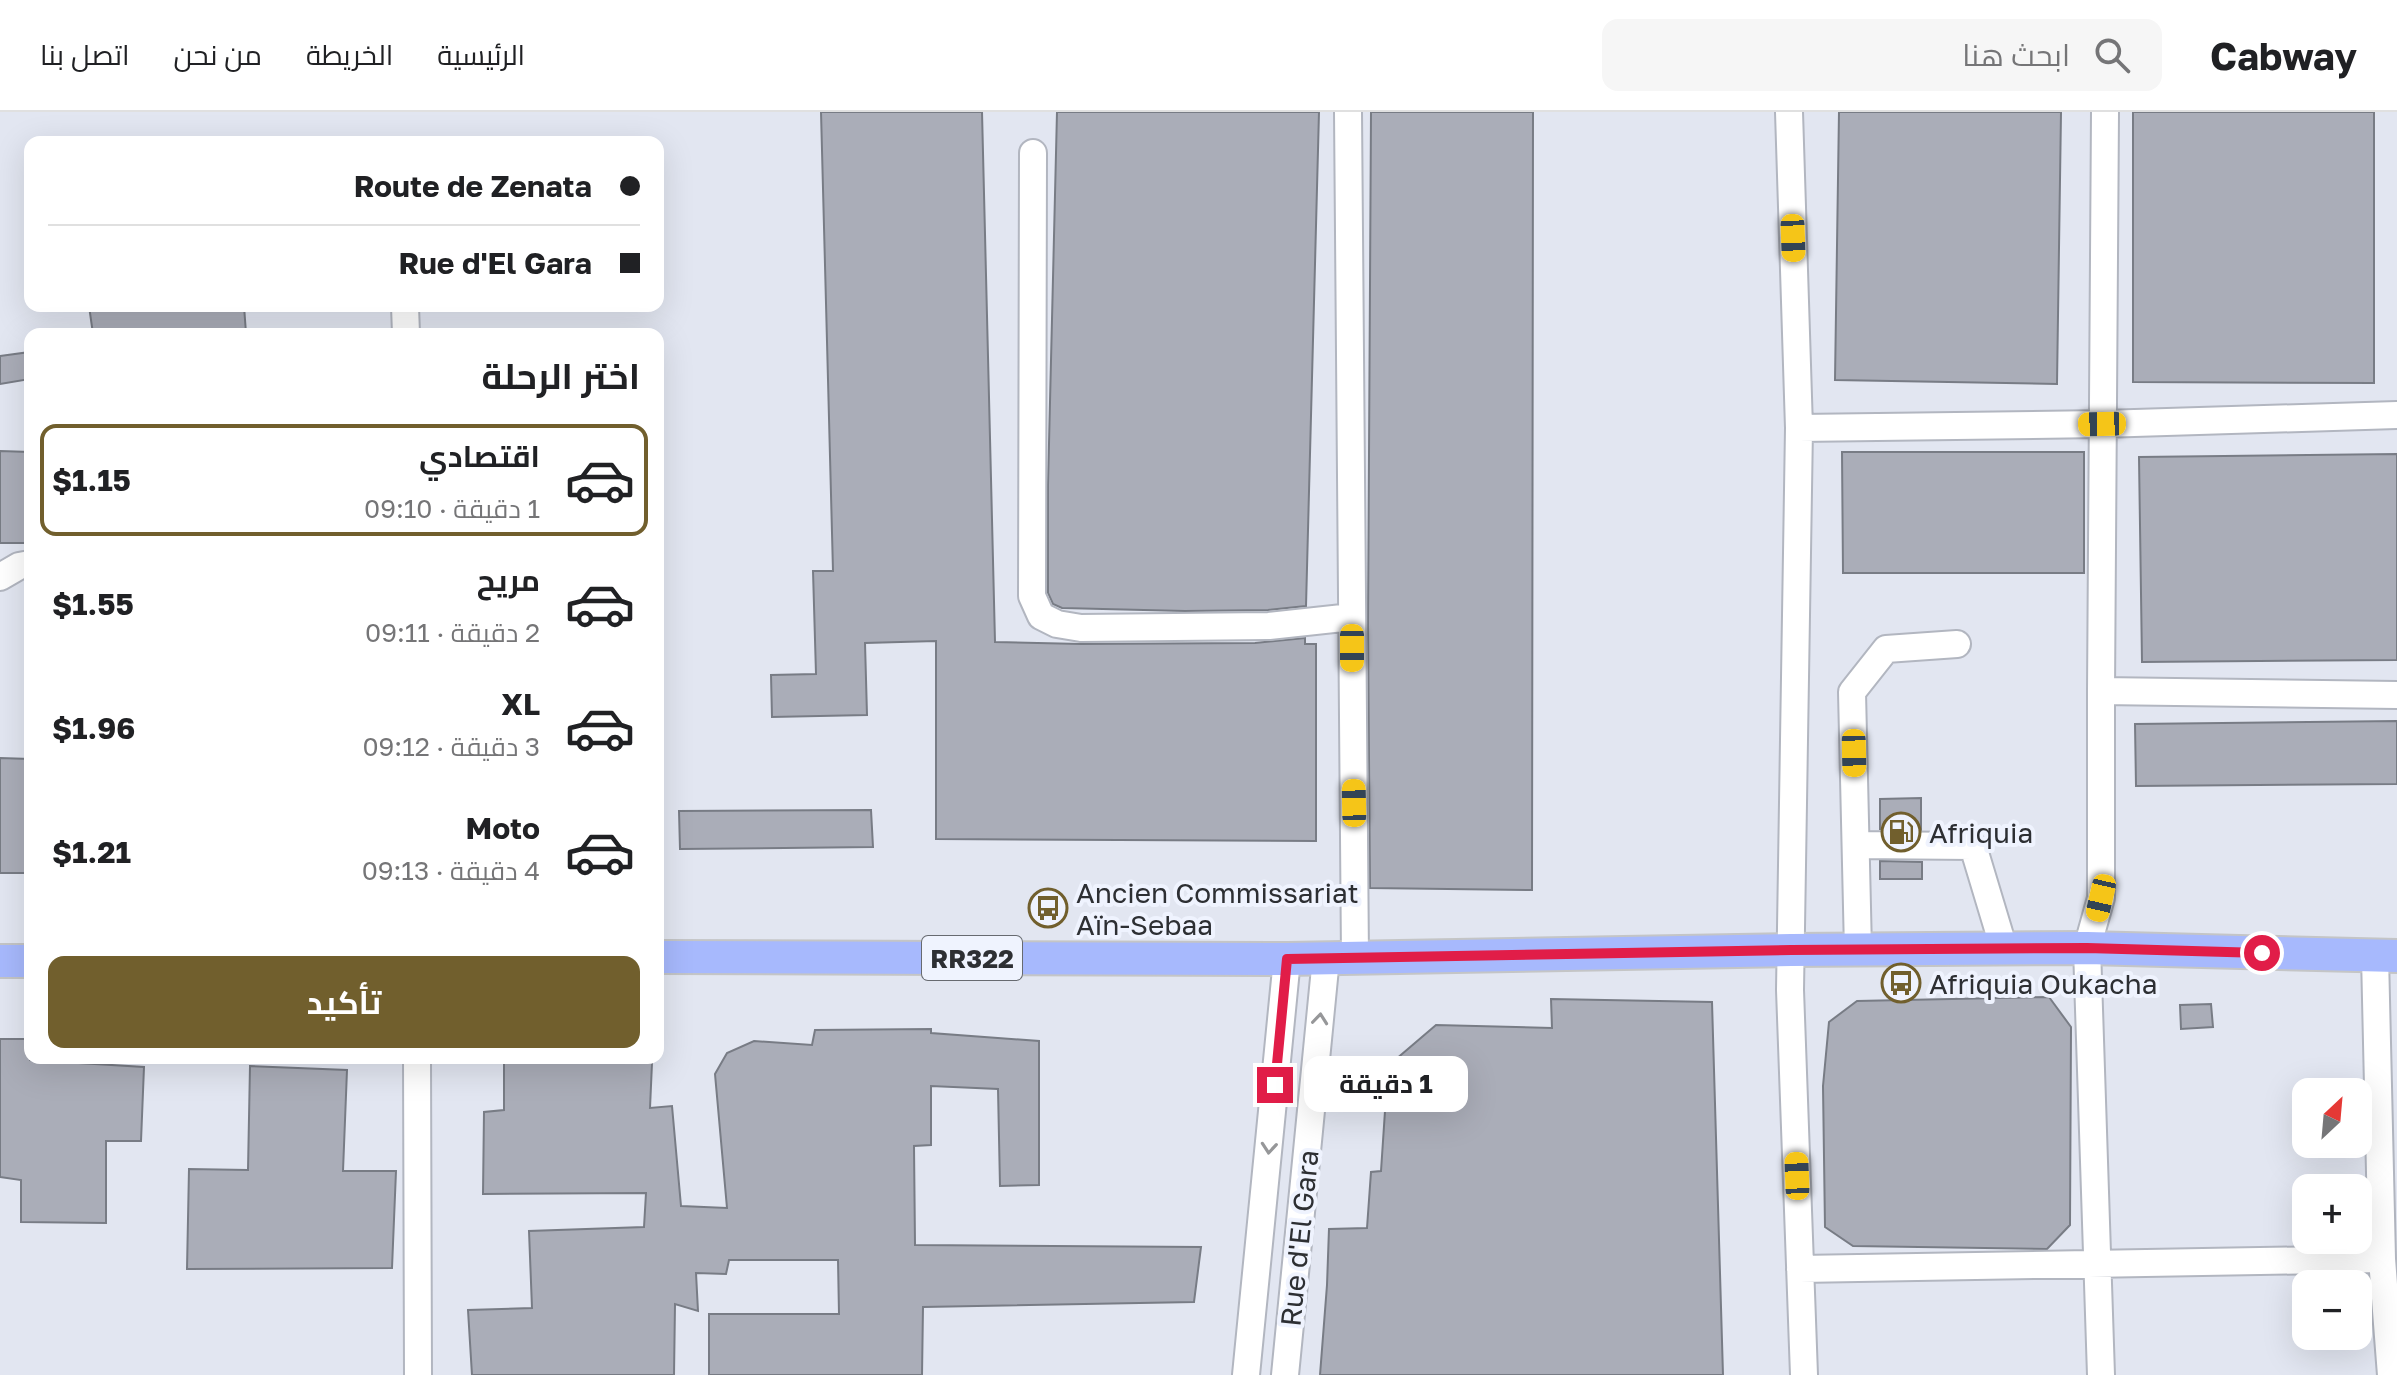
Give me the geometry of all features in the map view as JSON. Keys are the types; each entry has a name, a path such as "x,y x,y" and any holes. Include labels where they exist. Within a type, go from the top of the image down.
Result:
{"main road":[{"name":"RR322","path":"664,957 1287,959 2087,948 2386,956"},
{"path":"0,961 24,961"}],"street":[{"name":"Rue d'El Gara","path":"1285,1375 1341,958 1352,617 1348,112"},
{"path":"1789,112 1799,428 1791,1005 1804,1375"},
{"path":"2101,1375 2087,948 2101,898 2105,112"},
{"path":"1033,153 1032,596 1041,616 1057,624 1081,628 1269,626 1352,617"},
{"path":"1799,428 2102,424 2397,415"},
{"path":"0,577 24,565"},
{"path":"1858,950 1852,692 1886,649 1957,644"},
{"path":"2101,691 2397,695"},
{"path":"1856,845 1973,846 2004,949"},
{"path":"2386,956 2382,1259 2391,1375"},
{"name":"Rue d'El Gara","path":"1246,1375 1287,959"},
{"path":"417,1064 418,1375"},
{"path":"1800,1269 2382,1259"}],"building":[{"path":"821,112 982,112 995,642 1255,643 1305,638 1305,644 1316,644 1316,841 936,839 936,641 865,643 867,715 772,717 771,675 816,674 813,571 833,571"},
{"path":"1057,112 1319,112 1306,606 1268,610 1185,611 1062,608 1053,604 1048,593 1048,485"},
{"path":"1371,112 1533,112 1532,890 1370,888"},
{"path":"1839,112 2061,112 2057,384 1835,380"},
{"path":"2133,112 2374,112 2374,383 2133,382"},
{"path":"90,312 244,312 246,328 92,328"},
{"path":"24,353 24,380 0,384 0,356"},
{"path":"0,451 24,452 24,543 0,543"},
{"path":"1842,452 2084,452 2084,573 1843,573"},
{"path":"2397,454 2397,660 2142,662 2139,457"},
{"path":"2397,721 2397,784 2136,786 2135,724"},
{"path":"0,758 24,759 24,873 0,873"},
{"path":"1921,798 1921,830 1880,829 1880,799"},
{"path":"871,810 873,847 680,849 679,811"},
{"path":"1880,861 1922,862 1922,879 1880,879"},
{"path":"2049,997 2071,1027 2070,1225 2047,1249 1853,1246 1825,1227 1823,1086 1829,1022 1857,1001"},
{"path":"1551,999 1712,1002 1723,1375 1320,1375 1329,1229 1367,1228 1371,1172 1381,1171 1388,1066 1436,1025 1552,1028"},
{"path":"2211,1004 2213,1027 2181,1029 2180,1005"},
{"path":"931,1029 931,1033 1039,1041 1039,1185 1000,1186 998,1089 931,1086 931,1145 914,1146 915,1245 1201,1247 1194,1302 923,1307 922,1375 709,1375 709,1314 839,1314 838,1260 729,1260 726,1274 696,1273 698,1311 675,1304 674,1375 472,1375 468,1310 532,1308 529,1231 644,1227 646,1193 483,1194 484,1112 504,1110 504,1064 652,1064 650,1108 672,1106 681,1206 727,1208 715,1074 727,1053 754,1041 812,1045 815,1030"},
{"path":"0,1039 24,1039 24,1064 144,1067 141,1141 106,1141 106,1223 21,1222 21,1180 0,1177"},
{"path":"250,1066 347,1070 343,1171 396,1171 392,1268 187,1269 189,1169 248,1170"}],"place":[{"name":"Afriquia","path":"1901,832"},
{"name":"Ancien Commissariat Aïn-Sebaa","path":"1048,908"},
{"name":"Afriquia Oukacha","path":"1901,983"}],"route":[{"path":"1275,1085 1287,959 2087,948 2262,953"}]}
